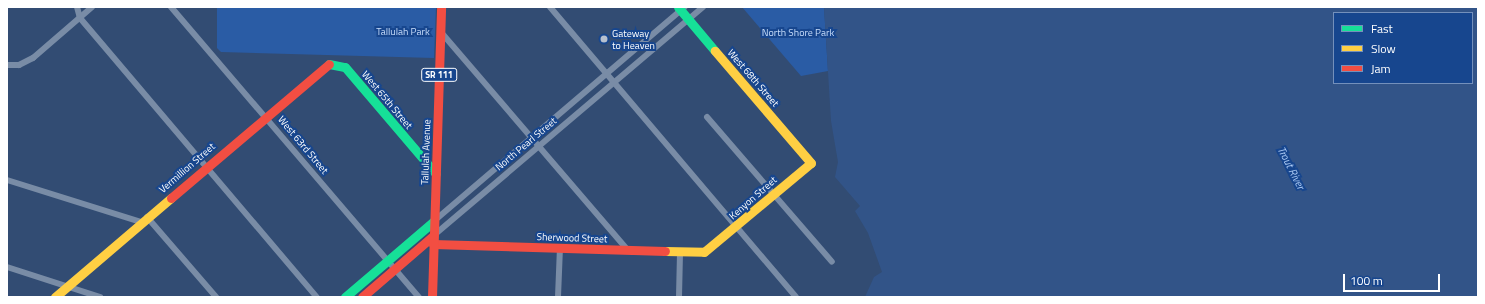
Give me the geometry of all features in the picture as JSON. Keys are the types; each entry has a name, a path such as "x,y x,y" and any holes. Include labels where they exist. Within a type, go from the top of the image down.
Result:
{"street":[{"path":"76,7 80,18 318,297"},
{"path":"7,65 19,65 33,58 92,7"},
{"name":"West 63rd Street","path":"171,7 419,297"},
{"name":"Tallulah Avenue","path":"432,297 441,7"},
{"path":"550,7 796,297"},
{"name":"North Pearl Street","path":"362,297 433,240 540,146 703,7"},
{"name":"North Pearl Street","path":"345,297 607,74 681,8"},
{"name":"West 68th Street","path":"681,8 688,19 811,163"},
{"path":"440,31 628,250"},
{"name":"Vermillion Street","path":"55,297 325,64 336,62"},
{"name":"West 65th Street","path":"336,62 345,68 436,174"},
{"path":"707,118 832,262"},
{"name":"Kenyon Street","path":"709,250 811,163"},
{"path":"7,180 144,219 216,297"},
{"name":"Sherwood Street","path":"433,240 560,248 680,252 709,250"},
{"path":"558,297 560,248"},
{"path":"679,297 680,252"},
{"path":"7,267 100,297"}],"green space":[{"name":"Tallulah Park","path":"217,7 436,7 434,58 221,52 217,48"},
{"name":"North Shore Park","path":"742,7 824,7 828,71 801,76"}],"water":[{"name":"Trout River","path":"824,7 1478,7 1478,297 865,297 874,277 882,272 868,233 855,211 860,206 835,177 838,162 831,121"}],"traffic: fast":[{"path":"678,7 715,51"},
{"path":"329,64 345,67 436,174"},
{"path":"345,297 434,221"}],"traffic: slow":[{"path":"665,251 704,252 811,163 715,51"},
{"path":"55,297 171,198"}],"traffic: jam":[{"path":"432,297 441,7"},
{"path":"171,198 329,64"},
{"path":"362,297 433,236"},
{"path":"433,244 665,251"}],"place":[{"name":"Gateway to Heaven","path":"604,39"}]}
